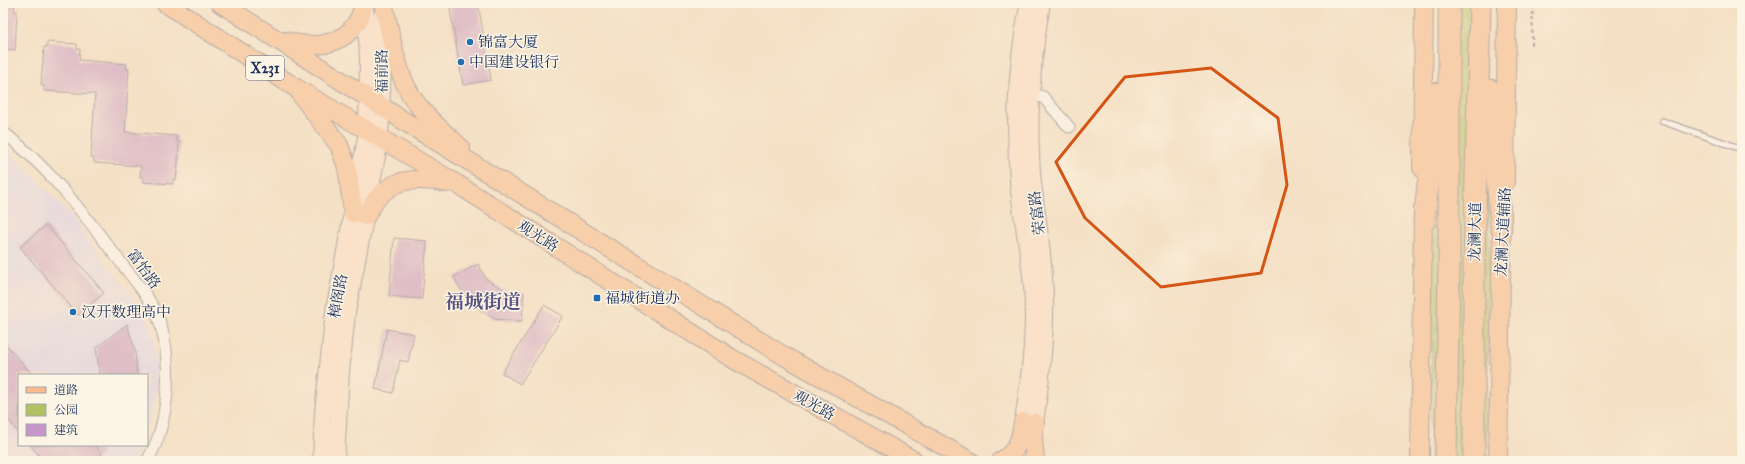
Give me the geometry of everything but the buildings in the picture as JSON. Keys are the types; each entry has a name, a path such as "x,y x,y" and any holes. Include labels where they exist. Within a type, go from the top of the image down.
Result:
{"highway":[{"path":"1424,222 1448,3"},
{"name":"龙澜大道","path":"1446,461 1449,264 1448,3"},
{"path":"1481,3 1501,227"},
{"name":"龙澜大道","path":"1474,461 1474,264 1481,3"}],"main road":[{"name":"观光路","path":"165,3 296,88 374,136 457,184 733,359 915,461"},
{"name":"观光路","path":"220,3 366,97 784,356 970,461"},
{"path":"276,38 318,45 342,39 357,24 362,14 364,3"},
{"name":"福前路","path":"364,3 368,58 366,97 374,136"},
{"name":"福前路","path":"374,136 382,107 380,3"},
{"path":"383,3 400,70 411,96 429,118 491,175"},
{"name":"荣富路","path":"1029,3 1020,63 1025,94 1032,172 1044,263 1045,298 1043,360 1029,423"},
{"name":"荣富路","path":"1025,94 1042,3"},
{"path":"1420,461 1424,222 1422,170 1424,3"},
{"name":"龙澜大道辅路","path":"1498,461 1501,227 1506,173 1507,3"},
{"path":"296,88 339,145 347,167 360,214 385,190 399,182 414,179 457,184"},
{"name":"樟阁路","path":"336,461 341,372 360,214 374,136"},
{"name":"樟阁路","path":"321,461 323,411 334,311 360,214"},
{"path":"1001,461 1010,455 1018,446 1029,423"},
{"path":"1029,423 1033,438 1035,461"}],"street":[{"path":"1025,94 1043,97 1069,127"},
{"name":"富怡路","path":"3,132 50,176 79,207 146,296 159,318 165,339 168,364 167,394 161,424 152,453 147,461"}],"lane":[{"path":"1662,121 1742,149"}],"path":[{"path":"1532,46 1533,3"}],"highlighted area":[{"path":"1211,68 1278,118 1287,185 1261,273 1161,287 1085,218 1056,162 1125,77"}],"shaded area":[{"name":"汉开数理高中","path":"3,146 70,214 136,302 149,322 154,341 157,364 156,393 148,429 148,374 18,374 18,446 142,446 134,461 8,461 3,454"}],"green space":[{"path":"1457,3 1473,3 1490,215 1486,461 1430,461 1434,203"}],"place":[{"name":"锦富大厦","path":"470,42"},
{"name":"中国建设银行","path":"461,62"},
{"name":"福城街道办","path":"597,298"},
{"name":"汉开数理高中","path":"73,312"}],"district":[{"name":"福城街道","path":"483,301"}]}
